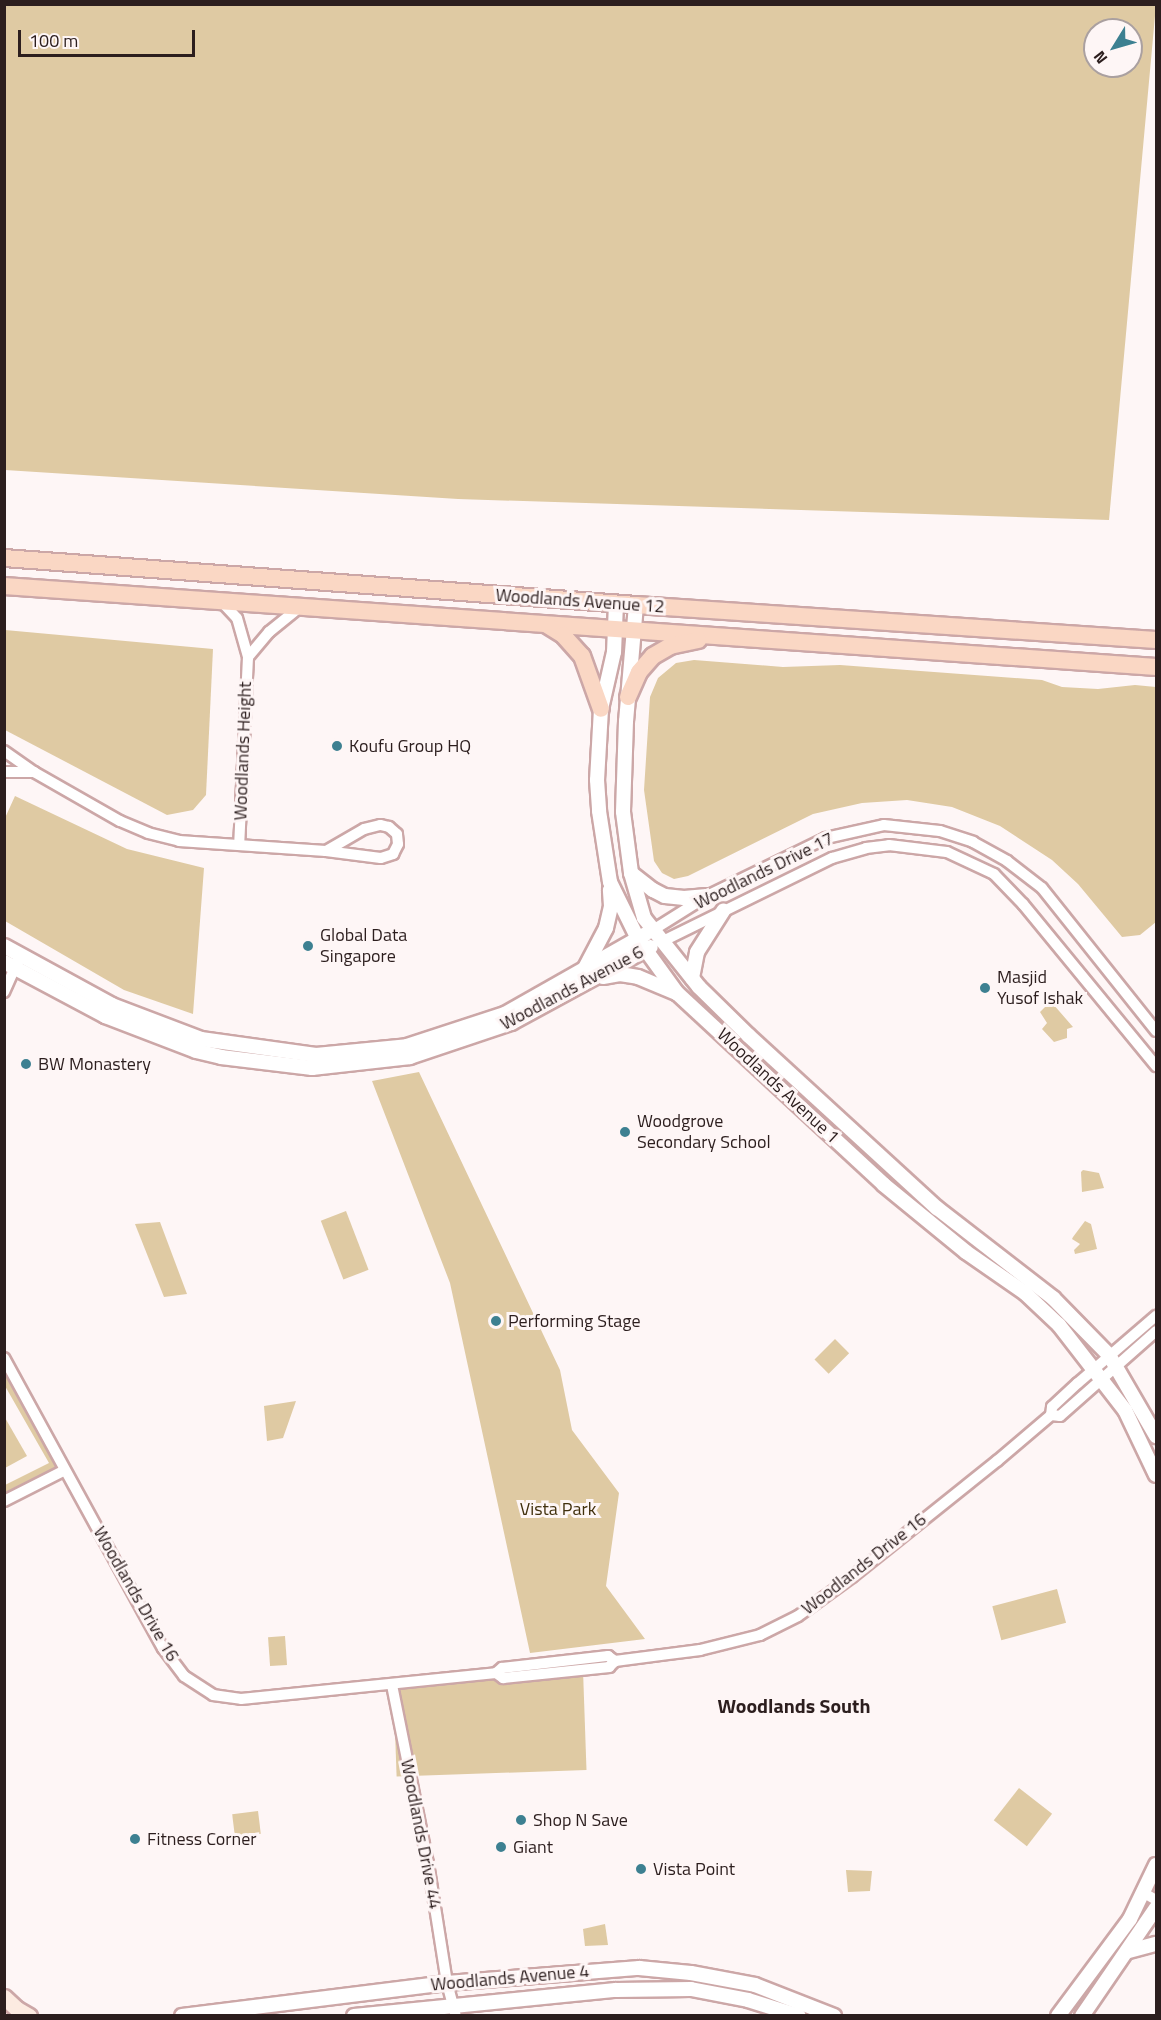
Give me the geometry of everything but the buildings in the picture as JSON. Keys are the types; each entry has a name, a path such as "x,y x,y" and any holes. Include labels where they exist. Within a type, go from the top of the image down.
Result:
{"main road":[{"name":"Woodlands Avenue 12","path":"4,558 636,605 1156,640"},
{"name":"Woodlands Avenue 12","path":"4,585 1156,667"},
{"path":"547,625 563,635 582,656 602,710"},
{"path":"628,698 639,672 653,657 670,646 716,636"},
{"path":"4,1997 29,2016"}],"street":[{"name":"Woodlands Height","path":"221,601 237,618 248,657 239,845"},
{"name":"Woodlands Avenue 1","path":"616,603 614,652 602,710 597,780 599,811 610,882 642,944 677,993 825,1130 919,1215 1025,1293 1059,1325 1099,1373 1125,1410 1156,1474"},
{"name":"Woodlands Avenue 1","path":"636,605 636,630 628,698 623,812 631,873 645,918 661,942 692,978 804,1086 937,1208 1053,1298 1112,1361 1156,1436"},
{"name":"Woodlands Height","path":"248,657 269,632 300,607"},
{"name":"Woodlands Height","path":"4,751 34,772 120,821 148,833 179,841 326,851 381,858 393,854 398,844 397,834 389,827 380,825 364,828 326,851"},
{"name":"Woodlands Height","path":"4,772 34,772"},
{"name":"Woodlands Drive 17","path":"653,930 707,896 826,838 885,825 940,831 973,842 1007,861 1042,888 1156,1030"},
{"name":"Woodlands Drive 17","path":"661,942 810,867 866,848 889,845 947,852 994,874 1023,904 1156,1066"},
{"path":"631,873 665,896 684,898 707,896"},
{"path":"610,882 611,906 606,928 587,973 638,977 677,993"},
{"path":"692,978 697,952 723,911"},
{"name":"Woodlands Avenue 6","path":"642,944 653,930"},
{"name":"Woodlands Avenue 6","path":"4,946 13,961 105,1016 196,1051 221,1057 312,1068 410,1057 512,1023 587,973 642,944 661,942"},
{"path":"4,992 13,961"},
{"path":"804,1086 806,1100 825,1130"},
{"name":"Woodlands Drive 16","path":"4,1358 163,1648 184,1676 199,1687 213,1695 241,1699 496,1673 503,1678 609,1666 615,1661 700,1650 760,1635 798,1616 852,1577 1051,1415 1052,1407 1099,1373 1156,1316"},
{"name":"Woodlands Drive 16","path":"1112,1361 1156,1331"},
{"path":"4,1502 65,1470"},
{"name":"Woodlands Drive 44","path":"392,1685 428,1863 447,1983 455,2010"},
{"path":"1058,2016 1130,1919 1156,1865"},
{"path":"1144,1893 1156,1900"},
{"path":"1082,2016 1155,1914 1137,1906"},
{"path":"1129,1951 1156,1944"},
{"name":"Woodlands Avenue 4","path":"182,2016 447,1983 639,1968 691,1973 755,1986 834,2016"},
{"name":"Woodlands Avenue 4","path":"354,2016 455,2010 616,1990 691,1989 748,2000 799,2016"}],"green space":[{"path":"4,5 1156,5 1109,520 458,499 5,470"},
{"path":"5,630 213,649 206,795 193,810 167,815 5,730"},
{"path":"694,660 783,667 840,665 1042,680 1062,687 1098,689 1135,685 1156,687 1156,922 1140,935 1122,937 1078,884 1052,860 1000,826 952,807 907,800 862,803 813,814 688,876 674,879 662,873 654,861 644,790 650,697 658,678 676,663"},
{"path":"15,796 127,849 204,868 193,1014 124,990 5,921 5,818"},
{"path":"1053,1004 1073,1027 1067,1029 1067,1038 1054,1042 1042,1029 1047,1023 1040,1012 1047,1005"},
{"name":"Vista Park","path":"419,1072 560,1370 572,1430 619,1493 606,1586 645,1639 530,1653 450,1283 372,1081"},
{"path":"1083,1170 1099,1173 1104,1188 1082,1192 1081,1172"},
{"path":"346,1211 369,1270 343,1279 321,1221"},
{"path":"1085,1221 1091,1224 1097,1249 1075,1254 1074,1250 1080,1244 1072,1239"},
{"path":"160,1222 187,1294 164,1297 135,1224"},
{"path":"835,1339 849,1353 829,1374 814,1360"},
{"path":"4,1362 65,1470 5,1501 5,1485 49,1463 5,1386"},
{"path":"296,1401 283,1438 267,1441 264,1406"},
{"path":"4,1416 27,1456 5,1468 4,1468"},
{"path":"1057,1589 1066,1623 1001,1640 992,1606"},
{"path":"285,1636 287,1665 270,1666 268,1637"},
{"path":"583,1670 586,1770 397,1777 393,1677"},
{"path":"1019,1788 1052,1814 1027,1846 994,1820"},
{"path":"258,1811 261,1834 235,1837 232,1814"},
{"path":"846,1870 872,1871 870,1891 848,1892"},
{"path":"605,1924 608,1945 585,1946 583,1929"}],"place":[{"name":"Koufu Group HQ","path":"337,746"},
{"name":"Global Data Singapore","path":"308,946"},
{"name":"Masjid Yusof Ishak","path":"985,988"},
{"name":"BW Monastery","path":"26,1064"},
{"name":"Woodgrove Secondary School","path":"625,1132"},
{"name":"Performing Stage","path":"496,1321"},
{"name":"Shop N Save","path":"521,1820"},
{"name":"Fitness Corner","path":"135,1839"},
{"name":"Giant","path":"501,1847"},
{"name":"Vista Point","path":"641,1869"}],"district":[{"name":"Woodlands South","path":"794,1705"}]}
